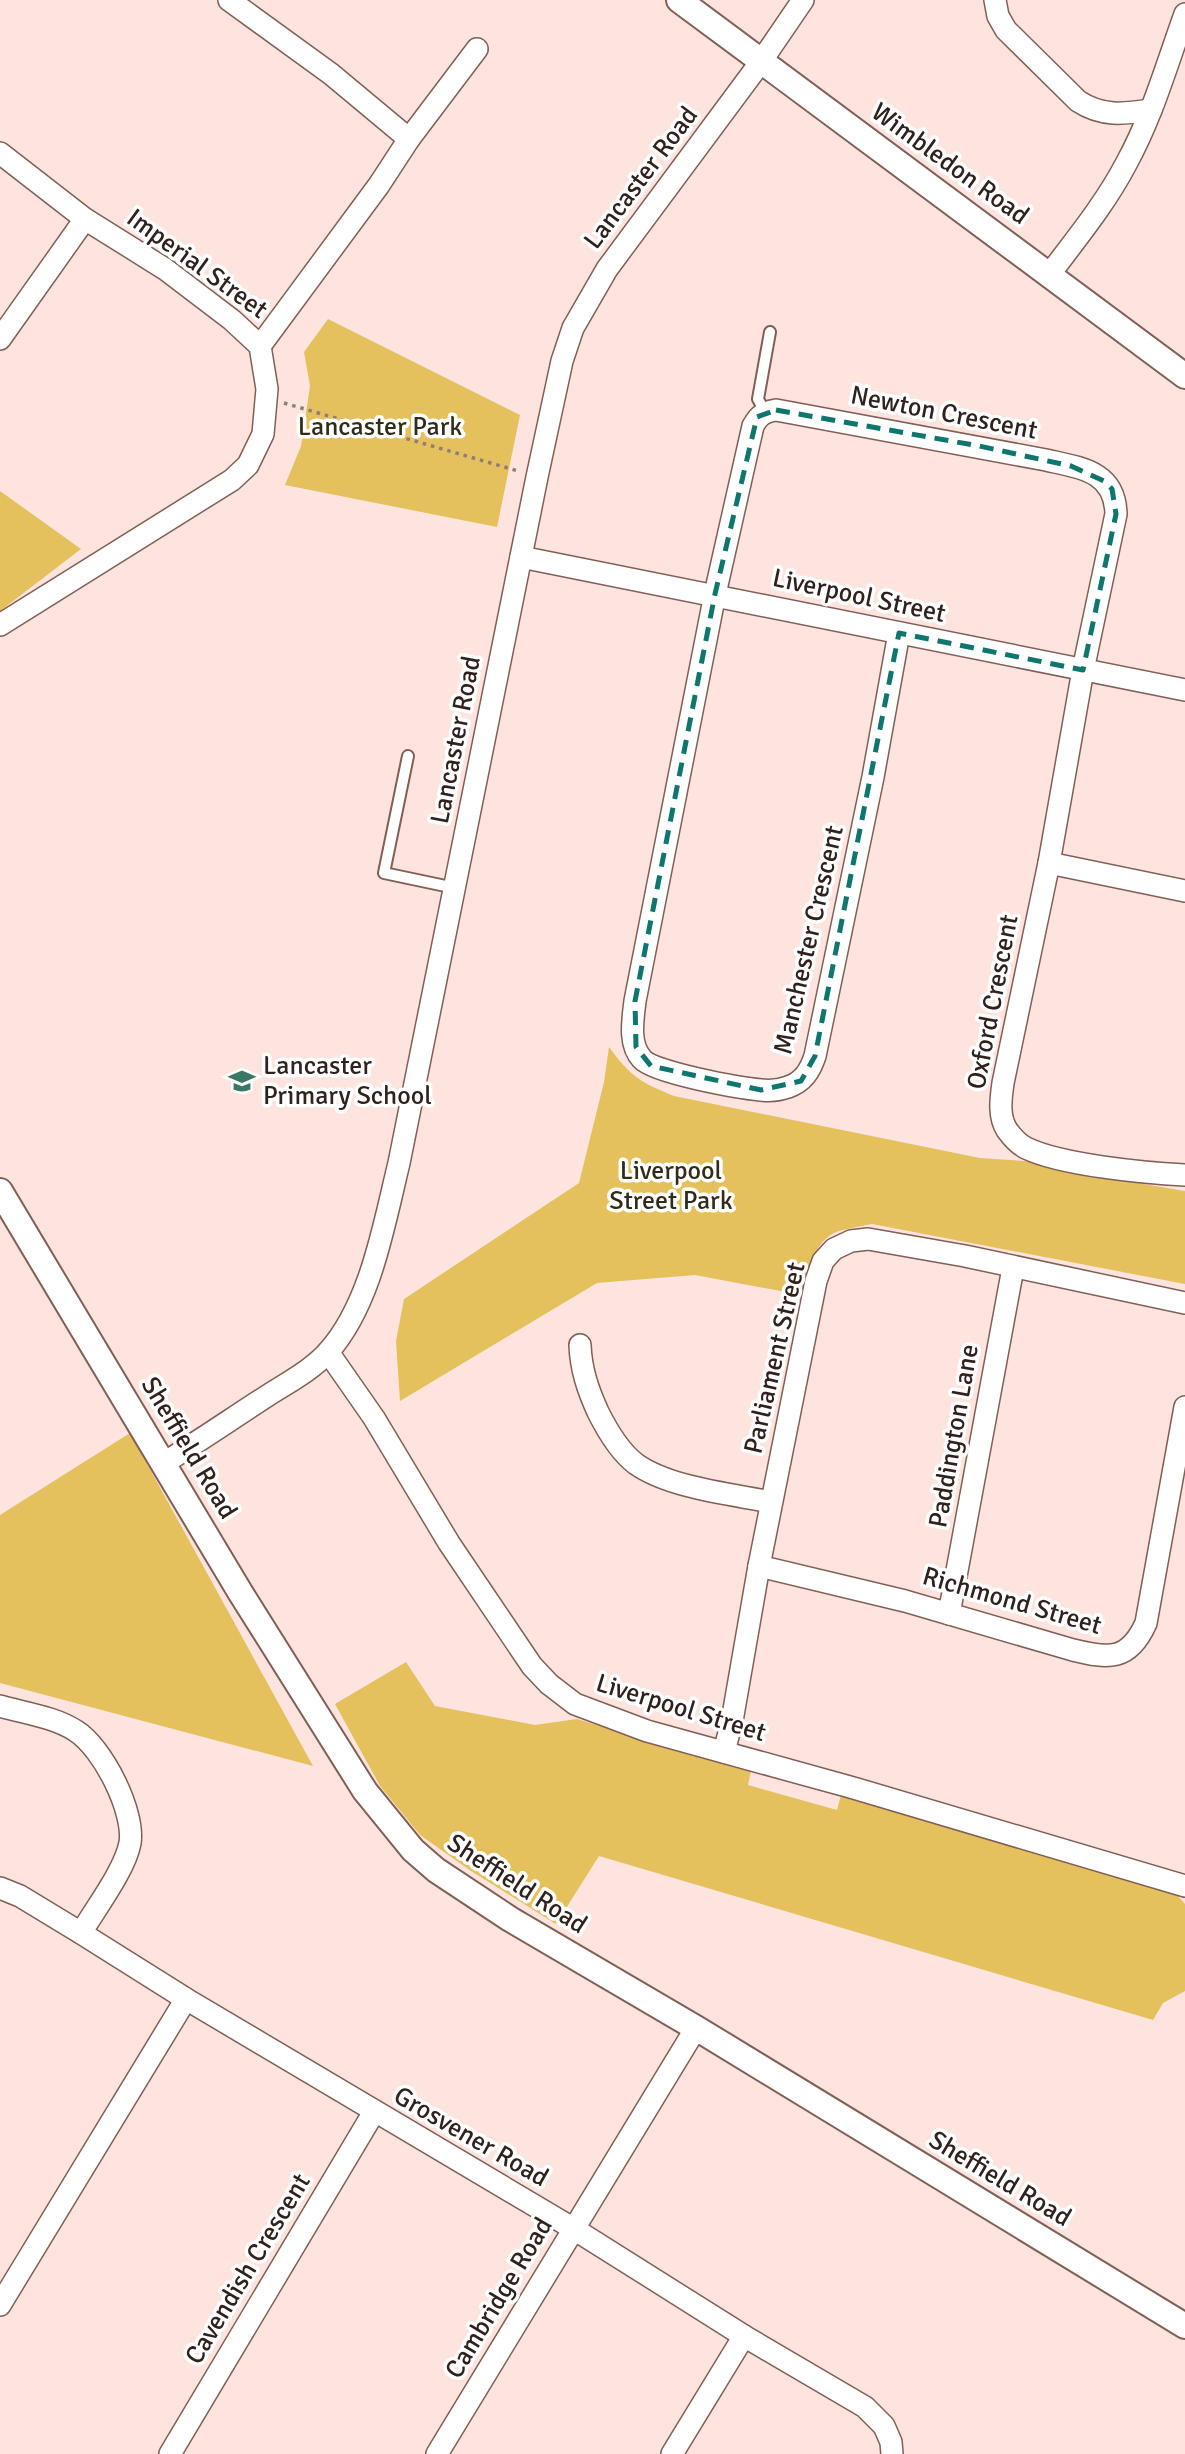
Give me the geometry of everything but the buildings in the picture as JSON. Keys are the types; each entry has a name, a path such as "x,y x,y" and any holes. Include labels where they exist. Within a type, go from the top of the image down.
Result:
{"street":[{"path":"229,0 331,74 410,139"},
{"name":"Wimbledon Road","path":"679,0 1185,376"},
{"name":"Lancaster Road","path":"164,1463 295,1378 328,1352 349,1321 360,1298 379,1245 399,1163 537,477 562,361 573,328 607,269 761,63 803,0"},
{"path":"995,0 998,16 1006,30 1078,101 1103,113 1123,114 1151,110"},
{"path":"1049,275 1106,198 1127,163 1151,110 1185,14"},
{"path":"260,346 477,49"},
{"name":"Imperial Street","path":"0,153 85,219 165,269 232,320 260,346 265,366 267,398 264,425 257,450 248,466 232,480 0,625"},
{"path":"0,339 85,219"},
{"name":"Newton Crescent","path":"765,412 776,410 979,446 1071,466 1104,481 1112,489 1116,514 1083,670"},
{"path":"715,594 753,426 757,417 765,412"},
{"name":"Liverpool Street","path":"521,557 1185,690"},
{"name":"Manchester Crescent","path":"715,594 633,1020 633,1034 641,1058 651,1066 671,1072 761,1090 789,1087 801,1081 810,1070 863,831 899,633"},
{"name":"Oxford Crescent","path":"1083,670 1049,863 1003,1083 1001,1115 1005,1128 1014,1139 1044,1154 1087,1163 1185,1175"},
{"path":"1049,863 1185,891"},
{"name":"Sheffield Road","path":"0,1191 240,1592 365,1791 413,1850 436,1870 510,1919 696,2028 1185,2326"},
{"name":"Parliament Street","path":"724,1752 816,1281 823,1261 834,1249 851,1241 868,1239 965,1256 1185,1303"},
{"name":"Paddington Lane","path":"949,1614 1013,1268"},
{"path":"580,1345 587,1388 597,1410 620,1447 636,1464 680,1483 771,1502"},
{"name":"Liverpool Street","path":"328,1352 374,1418 449,1543 532,1666 549,1684 575,1703 610,1719 647,1731 1185,1886"},
{"name":"Richmond Street","path":"759,1566 905,1601 1099,1656 1118,1655 1137,1640 1146,1623 1185,1407"},
{"path":"0,1706 61,1724 78,1732 99,1755 125,1802 130,1830 126,1857 81,1933"},
{"name":"Grosvener Road","path":"0,1888 20,1896 186,1999 574,2229 744,2336 865,2407 884,2426 891,2442 892,2454"},
{"path":"0,2305 186,1999"},
{"name":"Cambridge Road","path":"437,2454 696,2028"},
{"name":"Cavendish Crescent","path":"170,2454 374,2112"},
{"path":"672,2454 744,2336"}],"lane":[{"path":"765,412 758,399 769,332"},
{"path":"408,756 384,873 455,888"}],"path":[{"path":"267,398 537,477"}],"highlighted area":[{"path":"776,410 979,446 1071,466 1104,481 1112,489 1116,514 1083,670 899,633 815,1056 801,1081 761,1090 651,1066 636,1047 635,1001 715,594 757,417"}],"green space":[{"name":"Lancaster Park","path":"328,319 520,415 497,527 285,485 301,446 310,386 304,352"},
{"path":"0,491 81,549 0,611"},
{"name":"Liverpool Street Park","path":"609,1047 637,1078 674,1096 980,1158 1040,1162 1108,1178 1185,1191 1185,1284 872,1224 839,1231 824,1241 813,1257 802,1295 695,1275 597,1283 400,1401 396,1341 404,1299 579,1183 604,1082"},
{"path":"130,1433 313,1766 0,1683 0,1515"},
{"path":"406,1662 435,1706 535,1725 577,1719 751,1771 748,1785 837,1810 841,1795 1177,1895 1185,1904 1185,1991 1163,2003 1153,2020 599,1856 556,1924 471,1871 420,1835 380,1786 335,1704"}],"place":[{"name":"Lancaster Primary School","path":"242,1081"}]}
